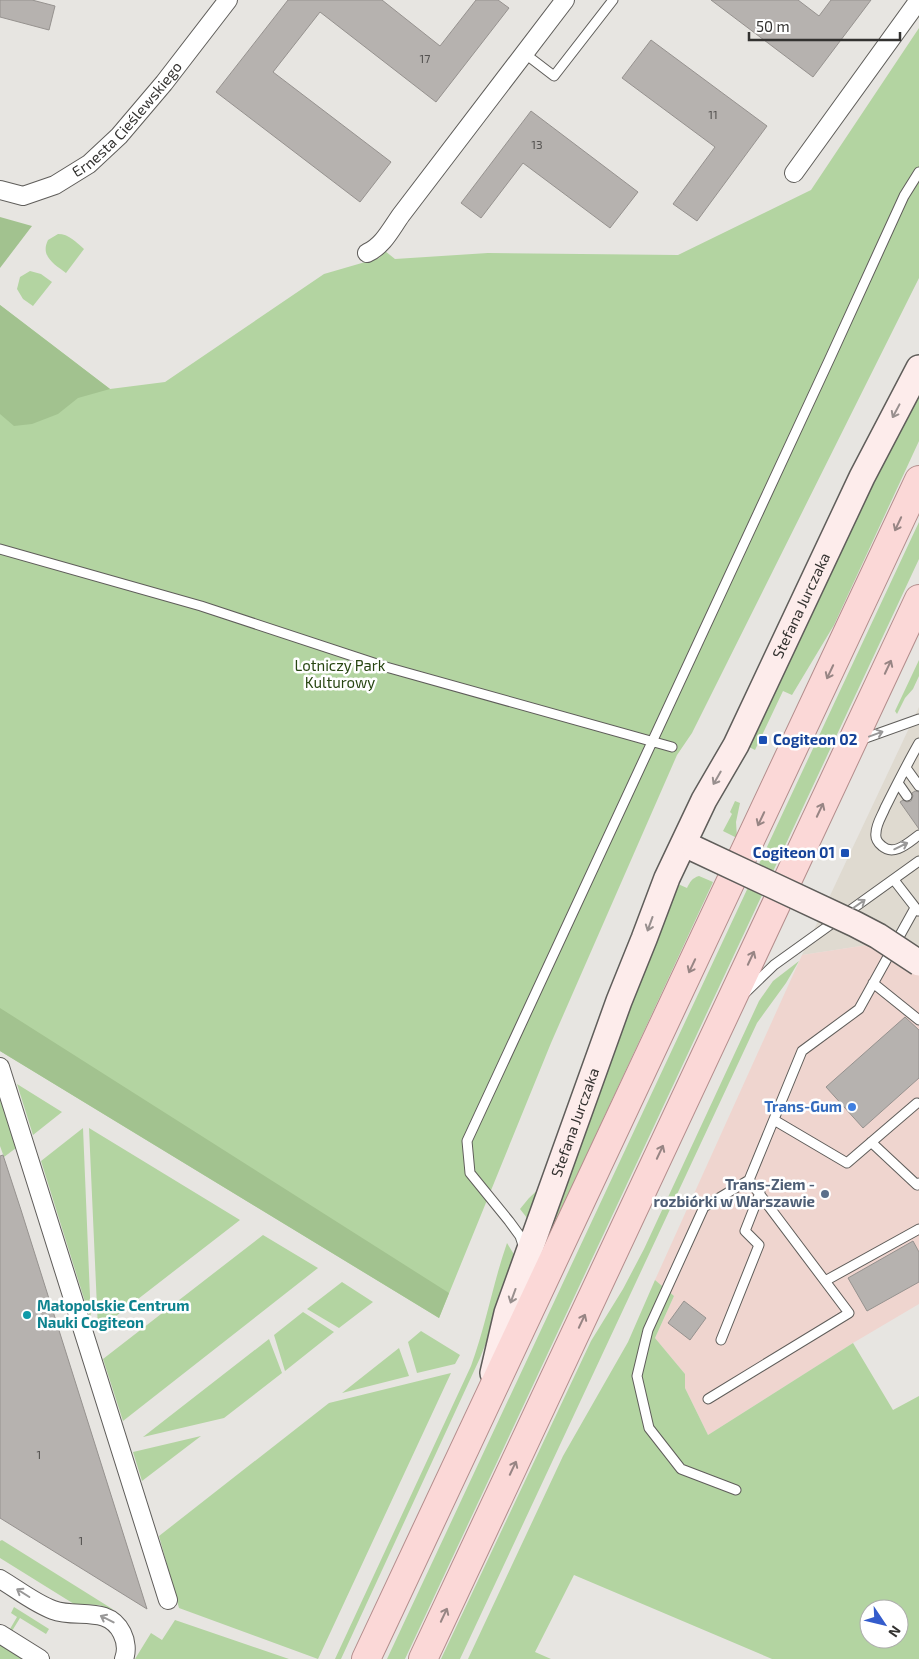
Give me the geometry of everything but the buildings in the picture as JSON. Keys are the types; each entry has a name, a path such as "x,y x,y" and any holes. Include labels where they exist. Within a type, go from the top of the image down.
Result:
{"main road":[{"path":"366,1659 919,480"},
{"path":"423,1659 919,599"}],"street":[{"name":"Ernesta Cieślewskiego","path":"0,190 23,196 55,186 89,164 119,136 164,83 228,0"},
{"path":"367,253 375,250 383,241 565,0"},
{"path":"794,173 919,0"},
{"name":"Stefana Jurczaka","path":"484,1407 507,1313 619,1001 666,878 689,846 704,800 733,750 862,477 919,368"},
{"path":"689,846 855,924 919,963"},
{"path":"0,1067 168,1600"},
{"path":"0,1579 56,1611 102,1615 112,1621 119,1627 124,1636 126,1654 124,1659"},
{"path":"0,1634 40,1659"}],"lane":[{"path":"524,52 554,76 613,0"},
{"path":"527,1257 520,1236 470,1172 467,1141 904,196 919,172"},
{"path":"0,549 201,606 386,666 672,748"},
{"path":"852,743 919,719"},
{"path":"919,743 916,757 906,768 896,786 877,826 876,833 878,842 885,848 896,850 919,835"},
{"path":"906,768 919,786"},
{"path":"896,786 908,796"},
{"path":"726,1012 774,965 919,861"},
{"path":"736,1490 681,1469 649,1428 637,1376 648,1330 704,1207 749,1180 802,1051 859,1009 917,910 894,880"},
{"path":"874,983 919,1020"},
{"path":"774,1120 847,1163 917,1103"},
{"path":"872,1142 917,1185 919,1183"},
{"path":"708,1399 849,1313 749,1180"},
{"path":"721,1340 759,1245 745,1231 760,1193"},
{"path":"825,1280 919,1229"}],"shaded area":[{"path":"919,707 919,955 874,944 802,955"},
{"path":"874,944 919,955 919,1304 853,1343 708,1435 685,1388 685,1374 655,1338 674,1296 655,1280 802,955"}],"green space":[{"name":"Lotniczy Park Kulturowy","path":"919,28 919,278 692,733 677,755 551,1043 439,1318 0,1051 0,305 110,389 165,382 324,274 379,258 385,251 395,259 488,253 678,255 811,190"},
{"path":"0,217 32,226 0,268"},
{"path":"58,234 69,237 84,249 66,273 50,259 46,251 48,240"},
{"path":"30,271 41,274 52,282 33,306 23,299 17,289 20,277"},
{"path":"0,305 110,389 78,398 58,414 32,424 14,426 0,414"},
{"path":"919,385 919,441 834,625 792,695 783,691 755,750 745,745"},
{"path":"919,522 919,559 405,1659 387,1659"},
{"path":"919,660 919,676 897,714 895,711"},
{"path":"735,801 740,803 736,822 737,838 723,831 732,814 730,812"},
{"path":"699,876 713,882 548,1238 544,1242 631,989 678,884 687,888 692,880"},
{"path":"799,961 786,983 757,1023 460,1659 441,1659 591,1341 623,1289 644,1249 759,1001 773,981"},
{"path":"0,1008 449,1293 439,1318 0,1051"},
{"path":"17,1084 62,1112 33,1135"},
{"path":"0,1098 16,1148 4,1157 0,1146"},
{"path":"83,1128 91,1321 41,1161"},
{"path":"89,1128 240,1220 98,1330"},
{"path":"543,1185 529,1219 520,1209"},
{"path":"263,1235 318,1268 123,1421 103,1359"},
{"path":"507,1243 515,1256 497,1315 480,1358 341,1659 335,1659 471,1366"},
{"path":"655,1280 674,1296 655,1338 685,1374 685,1388 708,1435 853,1343 893,1410 919,1396 919,1659 772,1659 574,1575 535,1652 551,1659 468,1659 563,1456 628,1342"},
{"path":"342,1282 373,1302 339,1328 307,1309"},
{"path":"303,1312 334,1332 285,1371 274,1335"},
{"path":"421,1331 460,1355 455,1364 417,1373 408,1342"},
{"path":"269,1339 282,1373 224,1418 143,1437"},
{"path":"399,1348 409,1376 342,1393"},
{"path":"451,1373 318,1659 179,1608 159,1536 329,1403"},
{"path":"201,1436 142,1481 133,1452"},
{"path":"2,1540 114,1610 99,1605 74,1604 0,1558 0,1541"},
{"path":"14,1607 49,1629 46,1634 20,1618 12,1631 10,1629 17,1617 11,1613"},
{"path":"175,1620 289,1659 135,1659 151,1633 162,1640"},
{"path":"0,1643 26,1659 0,1659"}],"place":[{"name":"Cogiteon 02","path":"763,740"},
{"name":"Cogiteon 01","path":"845,853"},
{"name":"Trans-Gum","path":"852,1107"},
{"name":"Trans-Ziem - rozbiórki w Warszawie","path":"825,1194"},
{"name":"Małopolskie Centrum Nauki Cogiteon","path":"27,1315"}]}
